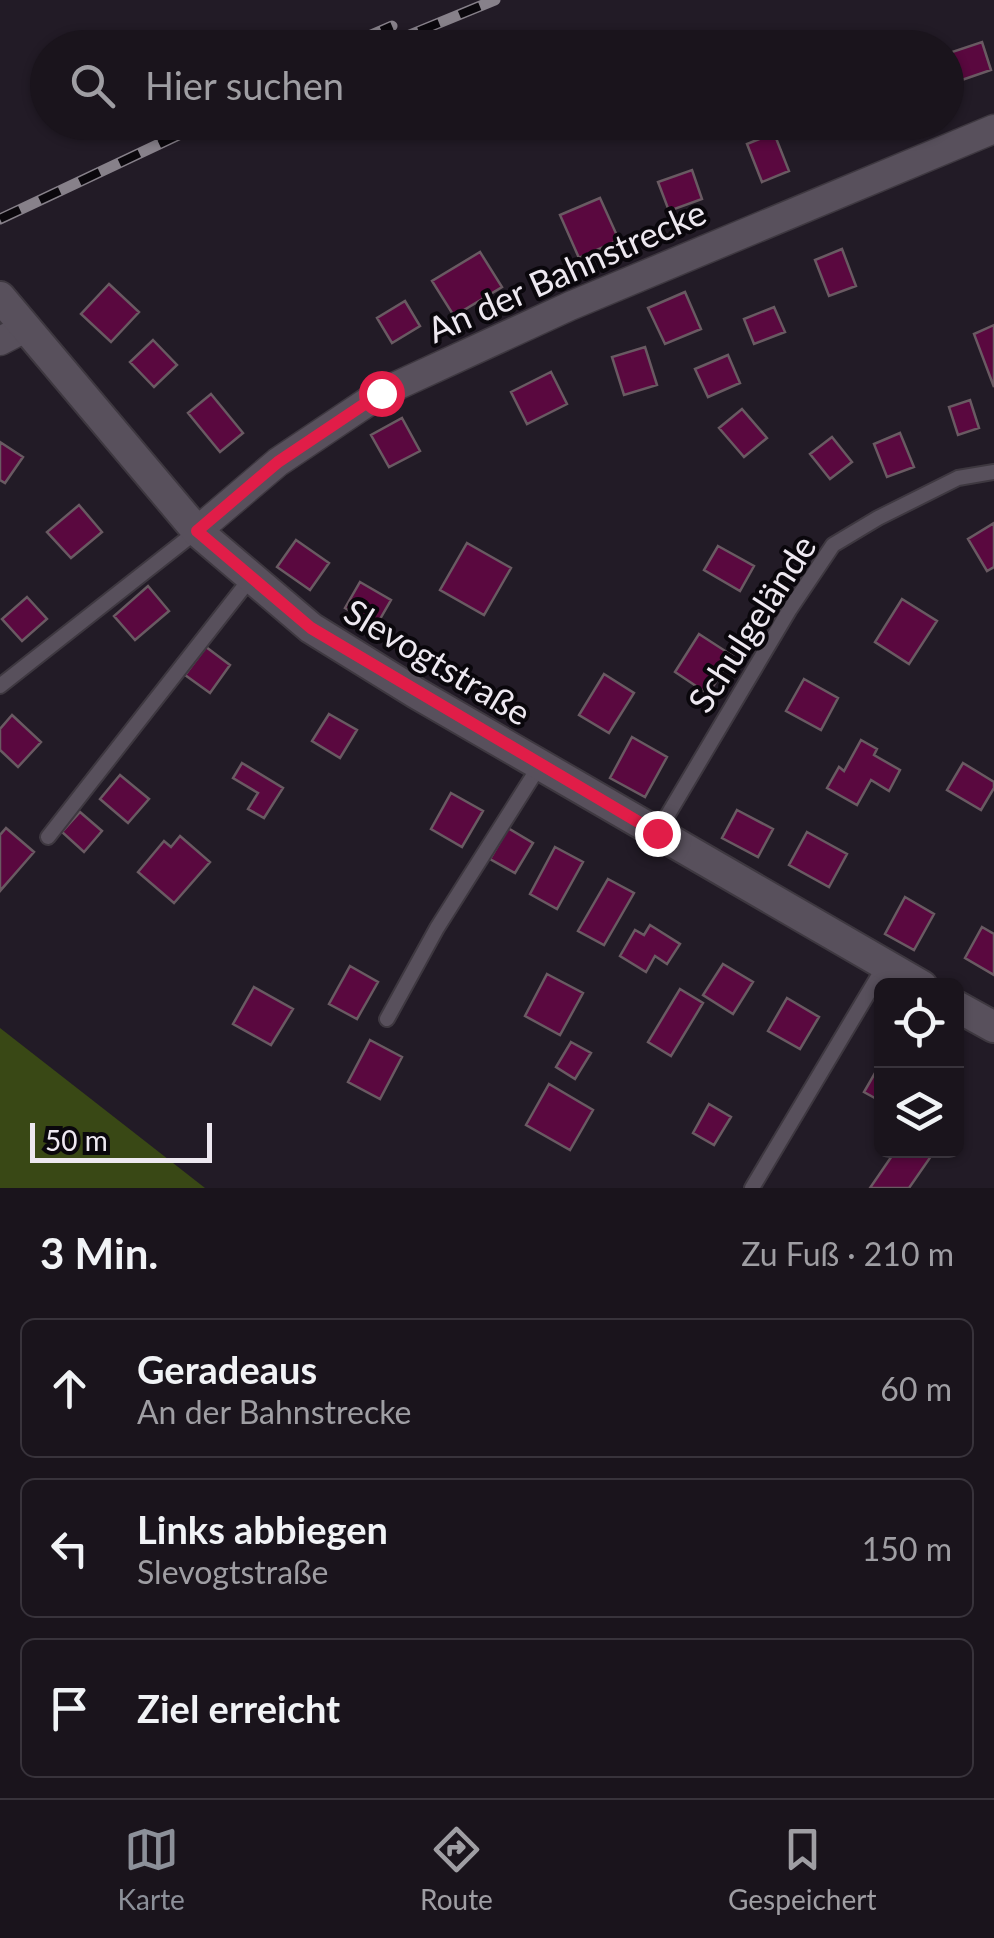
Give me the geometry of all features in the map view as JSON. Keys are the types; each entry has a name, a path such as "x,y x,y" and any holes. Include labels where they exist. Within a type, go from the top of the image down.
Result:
{"street":[{"name":"An der Bahnstrecke","path":"197,531 278,462 381,393 570,306 993,132"},
{"name":"Slevogtstraße","path":"0,298 13,334 197,531 311,628 909,978"},
{"path":"964,1010 994,1027"}],"lane":[{"name":"Schulgelände","path":"657,833 832,545 958,478 994,472"},
{"path":"0,686 197,531"},
{"path":"48,838 250,579"},
{"path":"387,1018 437,928 540,765"},
{"path":"752,1188 885,964"}],"green space":[{"path":"0,1028 205,1188 0,1188"}],"building":[{"path":"982,42 991,70 964,79 964,48"},
{"path":"777,140 789,171 762,182 747,144"},
{"path":"692,170 702,199 669,211 658,182"},
{"path":"600,198 619,240 579,258 560,215"},
{"path":"842,249 856,286 829,296 815,260"},
{"path":"480,252 502,287 454,316 432,281"},
{"path":"109,284 139,312 111,342 81,314"},
{"path":"685,292 701,329 665,344 648,308"},
{"path":"405,301 420,326 392,343 377,318"},
{"path":"774,307 785,332 754,344 744,319"},
{"path":"994,325 994,387 974,334"},
{"path":"153,340 177,365 154,387 130,362"},
{"path":"645,347 657,385 624,395 612,357"},
{"path":"728,355 740,383 708,397 695,369"},
{"path":"551,372 567,404 527,424 511,392"},
{"path":"211,394 243,433 220,452 188,413"},
{"path":"970,400 979,428 958,435 949,407"},
{"path":"742,409 767,438 744,457 719,428"},
{"path":"402,418 420,451 389,467 371,435"},
{"path":"900,433 914,467 887,477 874,444"},
{"path":"832,437 852,462 830,479 810,454"},
{"path":"0,442 23,457 5,483 0,480"},
{"path":"79,505 102,532 71,558 47,532"},
{"path":"994,523 994,567 987,571 968,539"},
{"path":"296,540 329,563 310,590 277,567"},
{"path":"467,543 511,568 484,615 440,590"},
{"path":"718,546 754,566 740,591 704,570"},
{"path":"360,582 391,600 376,626 345,608"},
{"path":"148,586 169,611 135,640 114,616"},
{"path":"27,597 47,619 22,641 2,619"},
{"path":"902,599 937,621 909,664 875,642"},
{"path":"699,634 733,656 708,694 675,672"},
{"path":"206,647 230,665 210,693 185,675"},
{"path":"604,674 634,693 609,733 579,715"},
{"path":"804,679 838,698 821,730 786,711"},
{"path":"329,714 357,730 340,758 312,741"},
{"path":"12,715 41,742 18,767 0,750 0,729"},
{"path":"632,737 667,757 645,797 610,778"},
{"path":"861,740 877,749 874,755 900,770 889,791 871,780 857,805 827,788 839,767 844,771"},
{"path":"242,763 283,788 264,818 248,809 258,793 233,778"},
{"path":"963,763 994,782 981,810 947,790"},
{"path":"120,775 149,799 128,823 100,799"},
{"path":"451,793 483,811 462,847 431,829"},
{"path":"737,810 773,829 758,857 722,838"},
{"path":"80,812 102,831 84,852 62,832"},
{"path":"6,828 34,852 0,891 0,835"},
{"path":"508,828 533,843 515,873 490,859"},
{"path":"807,832 847,854 829,887 789,865"},
{"path":"180,836 210,862 174,903 138,872 164,841 171,847"},
{"path":"555,847 583,862 557,909 530,894"},
{"path":"608,879 634,893 604,945 578,931"},
{"path":"905,897 934,914 914,950 885,934"},
{"path":"650,925 680,944 667,964 655,956 646,972 620,956 635,930 644,935"},
{"path":"982,927 994,934 994,975 965,958"},
{"path":"723,964 753,982 733,1014 703,995"},
{"path":"350,966 378,982 357,1019 329,1004"},
{"path":"547,974 583,993 560,1035 525,1016"},
{"path":"254,987 293,1009 271,1045 233,1024"},
{"path":"680,989 703,1003 671,1056 648,1042"},
{"path":"787,998 819,1017 800,1049 768,1031"},
{"path":"370,1040 402,1057 380,1099 348,1082"},
{"path":"571,1042 591,1053 575,1079 556,1067"},
{"path":"874,1075 874,1098 864,1092"},
{"path":"549,1084 593,1110 570,1150 526,1125"},
{"path":"709,1104 731,1117 714,1145 693,1133"},
{"path":"891,1158 930,1158 909,1188 870,1188"}],"railway":[{"path":"422,30 495,0"},
{"path":"383,30 392,26"},
{"path":"0,219 168,140"}],"route":[{"path":"381,393 278,462 197,531 311,628 657,833"}]}
